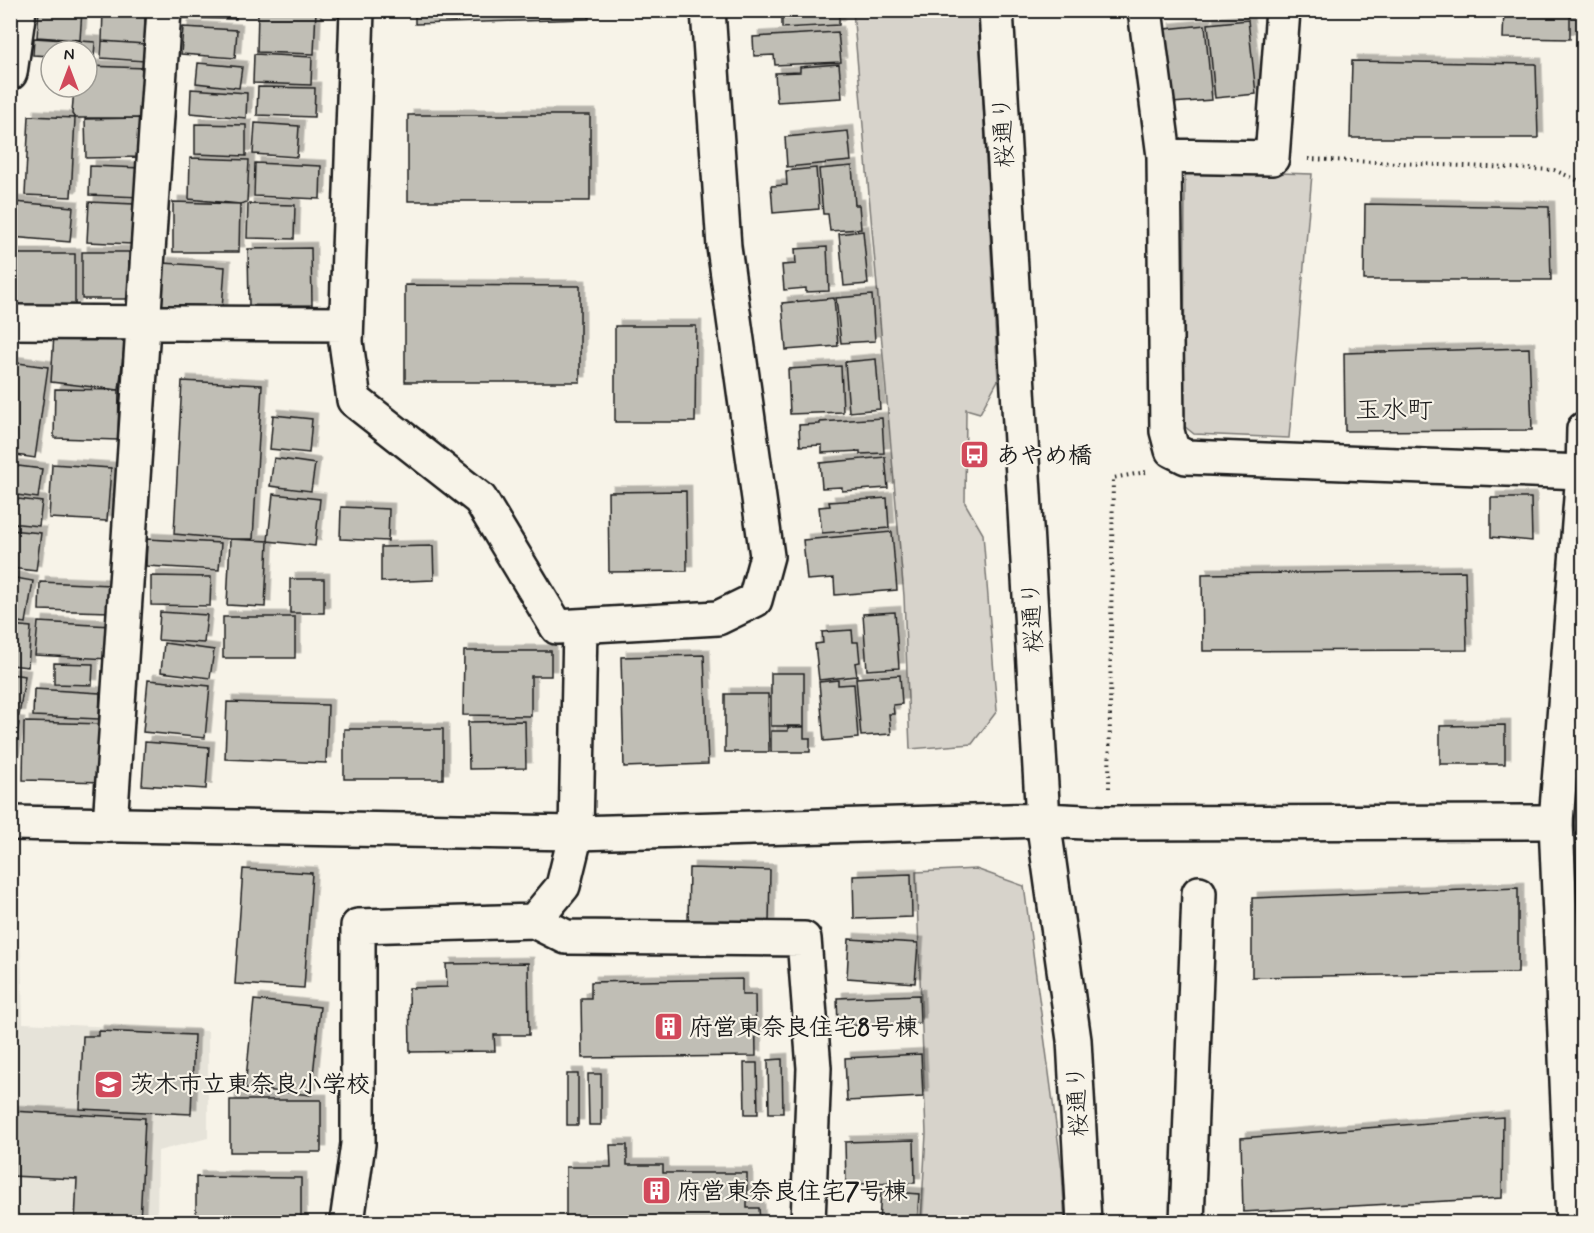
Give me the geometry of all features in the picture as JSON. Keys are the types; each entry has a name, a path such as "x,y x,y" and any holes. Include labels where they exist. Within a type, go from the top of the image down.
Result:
{"street":[{"path":"10,73 19,10"},
{"path":"110,825 164,10"},
{"path":"357,10 346,324 346,342 354,400 480,499 557,627 718,618 755,600 767,556 724,247 708,10"},
{"name":"桜通り","path":"996,10 1043,820 1074,1040 1084,1222"},
{"path":"1145,10 1164,156 1167,431 1172,450 1186,457 1583,472"},
{"path":"1164,156 1272,158 1283,10"},
{"path":"10,322 346,324"},
{"path":"1573,1222 1556,822 1575,696 1584,429"},
{"path":"534,921 562,886 576,833 579,626"},
{"path":"10,823 576,833 1043,820 1106,823 1556,822"},
{"path":"1187,1222 1199,893"},
{"path":"347,1222 358,1144 358,926 534,921 566,937 804,939 814,1068 808,1222"}],"path":[{"path":"1272,158 1554,170 1584,183"},
{"path":"1106,823 1109,783 1113,478 1147,472"}],"shaded area":[{"path":"853,11 978,11 998,380 980,413 966,409 965,503 983,534 997,711 972,744 910,749 904,596"},
{"path":"1185,170 1312,174 1289,438 1194,434 1184,426"},
{"path":"976,869 1024,886 1062,1170 1065,1222 921,1222 926,1134 916,872"},
{"name":"茨木市立東奈良小学校","path":"10,947 21,948 23,1023 208,1031 208,1138 158,1151 157,1222 11,1222"}],"building":[{"path":"39,10 82,10 80,39 37,37"},
{"path":"103,10 145,10 145,44 102,41"},
{"path":"176,10 236,10 236,19 176,18"},
{"path":"258,10 316,10 314,54 257,52"},
{"path":"415,10 589,10 589,19 415,24"},
{"path":"776,10 839,10 839,25 782,28 782,14 776,15"},
{"path":"1150,10 1206,10 1206,13 1150,14"},
{"path":"1504,10 1570,10 1570,39 1503,38"},
{"path":"1248,20 1256,94 1215,98 1208,24"},
{"path":"1205,25 1212,100 1172,103 1165,29"},
{"path":"183,27 237,30 235,58 181,54"},
{"path":"838,32 841,62 775,65 774,55 754,56 753,37"},
{"path":"34,38 49,39 39,39 39,55 33,55"},
{"path":"102,41 145,44 144,61 101,58"},
{"path":"254,54 312,57 311,85 253,83"},
{"path":"1352,61 1536,64 1538,138 1350,138"},
{"path":"198,63 242,67 239,88 196,83"},
{"path":"839,64 842,98 777,102 775,73 800,72 800,67"},
{"path":"99,66 146,68 143,118 75,118 72,114 73,99 99,99"},
{"path":"258,87 315,88 314,117 257,115"},
{"path":"191,89 247,93 246,118 190,113"},
{"path":"408,115 590,115 590,201 408,201"},
{"path":"29,116 75,118 71,197 25,195"},
{"path":"143,118 144,157 86,158 85,119"},
{"path":"255,123 299,126 297,157 253,154"},
{"path":"195,124 246,125 246,156 195,154"},
{"path":"848,131 851,161 787,167 785,137"},
{"path":"190,158 249,160 247,202 240,204 189,199"},
{"path":"255,163 321,166 320,199 254,196"},
{"path":"90,166 142,168 141,197 89,195"},
{"path":"852,166 855,205 859,205 861,229 830,231 828,214 823,214 819,169"},
{"path":"816,168 819,209 773,213 771,186 787,185 786,171"},
{"path":"14,202 73,207 70,242 11,237"},
{"path":"89,202 134,204 132,244 87,242"},
{"path":"173,202 240,204 239,252 173,252"},
{"path":"248,204 295,205 294,239 247,238"},
{"path":"1365,204 1549,207 1551,280 1364,280"},
{"path":"863,231 868,284 844,286 839,234"},
{"path":"827,247 829,291 806,292 806,288 784,290 782,265 796,264 795,249"},
{"path":"311,248 312,305 249,306 248,249"},
{"path":"82,252 129,252 129,299 82,299"},
{"path":"10,254 75,254 75,307 10,307"},
{"path":"163,263 225,267 222,310 161,306"},
{"path":"405,285 580,286 580,382 405,382"},
{"path":"872,295 875,341 841,343 836,298"},
{"path":"834,298 838,346 786,350 782,303"},
{"path":"615,326 696,326 695,422 615,422"},
{"path":"54,334 125,339 119,390 51,382"},
{"path":"1529,348 1532,430 1345,431 1344,353"},
{"path":"876,359 880,409 849,412 845,362"},
{"path":"10,362 48,367 35,458 10,454"},
{"path":"841,366 843,412 790,414 788,369"},
{"path":"182,381 262,385 253,539 174,534"},
{"path":"55,389 119,390 118,440 54,438"},
{"path":"273,415 312,419 309,453 270,449"},
{"path":"882,418 884,453 860,454 860,451 822,453 822,445 800,446 799,425"},
{"path":"885,457 888,488 842,491 842,487 822,488 820,463"},
{"path":"274,458 315,464 311,491 270,486"},
{"path":"52,464 111,468 107,521 49,518"},
{"path":"10,465 42,469 38,498 10,494"},
{"path":"686,491 687,571 609,572 608,492"},
{"path":"273,494 320,499 315,546 268,541"},
{"path":"10,498 42,502 39,526 10,523"},
{"path":"887,498 889,528 822,533 819,507 830,506 829,502"},
{"path":"1491,498 1531,498 1532,541 1491,537"},
{"path":"341,507 389,509 388,541 340,539"},
{"path":"10,530 41,533 36,571 10,568"},
{"path":"892,532 897,590 835,595 834,578 807,580 803,540"},
{"path":"147,539 221,543 219,570 146,566"},
{"path":"230,539 268,541 265,607 227,605"},
{"path":"433,546 434,580 381,582 381,547"},
{"path":"1465,571 1467,650 1203,651 1202,574"},
{"path":"151,576 211,577 210,606 151,605"},
{"path":"10,577 33,581 26,623 10,621"},
{"path":"290,579 324,579 324,613 290,613"},
{"path":"40,582 111,585 110,612 39,610"},
{"path":"160,612 207,615 204,643 158,640"},
{"path":"895,612 899,668 867,670 863,614"},
{"path":"223,617 295,617 295,658 223,658"},
{"path":"38,622 111,626 109,659 35,655"},
{"path":"10,625 31,627 28,667 10,665"},
{"path":"852,630 853,642 858,642 860,662 855,663 857,676 819,680 815,644 823,643 822,632"},
{"path":"164,643 214,650 210,678 161,672"},
{"path":"464,651 551,651 551,676 531,676 531,716 463,715"},
{"path":"704,655 708,764 624,767 621,657"},
{"path":"54,663 93,664 92,685 54,684"},
{"path":"771,673 804,673 804,726 771,726"},
{"path":"10,674 25,676 19,716 10,715"},
{"path":"900,675 902,704 893,705 894,714 889,714 891,734 861,736 856,678"},
{"path":"148,680 210,686 205,738 143,732"},
{"path":"838,680 838,685 854,684 858,738 824,741 819,682"},
{"path":"34,689 100,693 99,719 33,716"},
{"path":"725,694 768,694 769,752 725,752"},
{"path":"227,702 328,705 326,763 225,759"},
{"path":"525,721 526,768 469,769 468,722"},
{"path":"10,722 19,723 12,772 10,771"},
{"path":"24,722 106,724 105,782 23,780"},
{"path":"1505,725 1505,764 1440,764 1440,726"},
{"path":"788,727 804,727 804,738 810,738 810,752 771,752 771,731 788,731"},
{"path":"344,729 443,729 443,779 344,779"},
{"path":"145,742 209,747 206,789 142,785"},
{"path":"689,868 770,870 769,924 688,922"},
{"path":"243,869 312,873 304,988 235,984"},
{"path":"911,874 912,917 854,919 853,876"},
{"path":"1518,888 1518,973 1252,977 1252,898"},
{"path":"849,939 918,943 915,983 847,978"},
{"path":"528,963 529,1035 494,1035 495,1051 410,1052 409,988 447,987 446,964"},
{"name":"府営東奈良住宅8号棟","path":"742,979 742,995 755,995 756,1056 582,1058 581,998 591,998 591,982"},
{"path":"919,995 920,1023 838,1026 837,998"},
{"path":"254,1000 320,1007 311,1095 245,1088"},
{"path":"98,1031 194,1035 191,1114 80,1109 83,1036 98,1036"},
{"path":"921,1054 923,1097 847,1101 845,1058"},
{"path":"782,1059 783,1113 769,1113 768,1060"},
{"path":"744,1063 757,1063 758,1114 745,1114"},
{"path":"567,1074 578,1074 578,1125 567,1125"},
{"path":"588,1074 601,1074 601,1125 589,1125"},
{"path":"230,1100 321,1100 321,1152 230,1152"},
{"path":"10,1111 145,1118 140,1222 75,1222 77,1179 10,1176"},
{"path":"1503,1117 1502,1198 1243,1212 1241,1138"},
{"path":"914,1140 915,1183 846,1184 845,1142"},
{"name":"府営東奈良住宅7号棟","path":"610,1145 627,1145 627,1165 663,1165 663,1173 747,1173 747,1208 759,1208 760,1222 566,1222 566,1167 611,1167"},
{"path":"196,1177 301,1178 301,1222 196,1222"},
{"path":"881,1191 919,1194 917,1222 879,1222"}],"place":[{"name":"あやめ橋","path":"975,455"},
{"name":"府営東奈良住宅8号棟","path":"668,1027"},
{"name":"茨木市立東奈良小学校","path":"109,1084"},
{"name":"府営東奈良住宅7号棟","path":"656,1191"}],"district":[{"name":"玉水町","path":"1394,409"}]}
